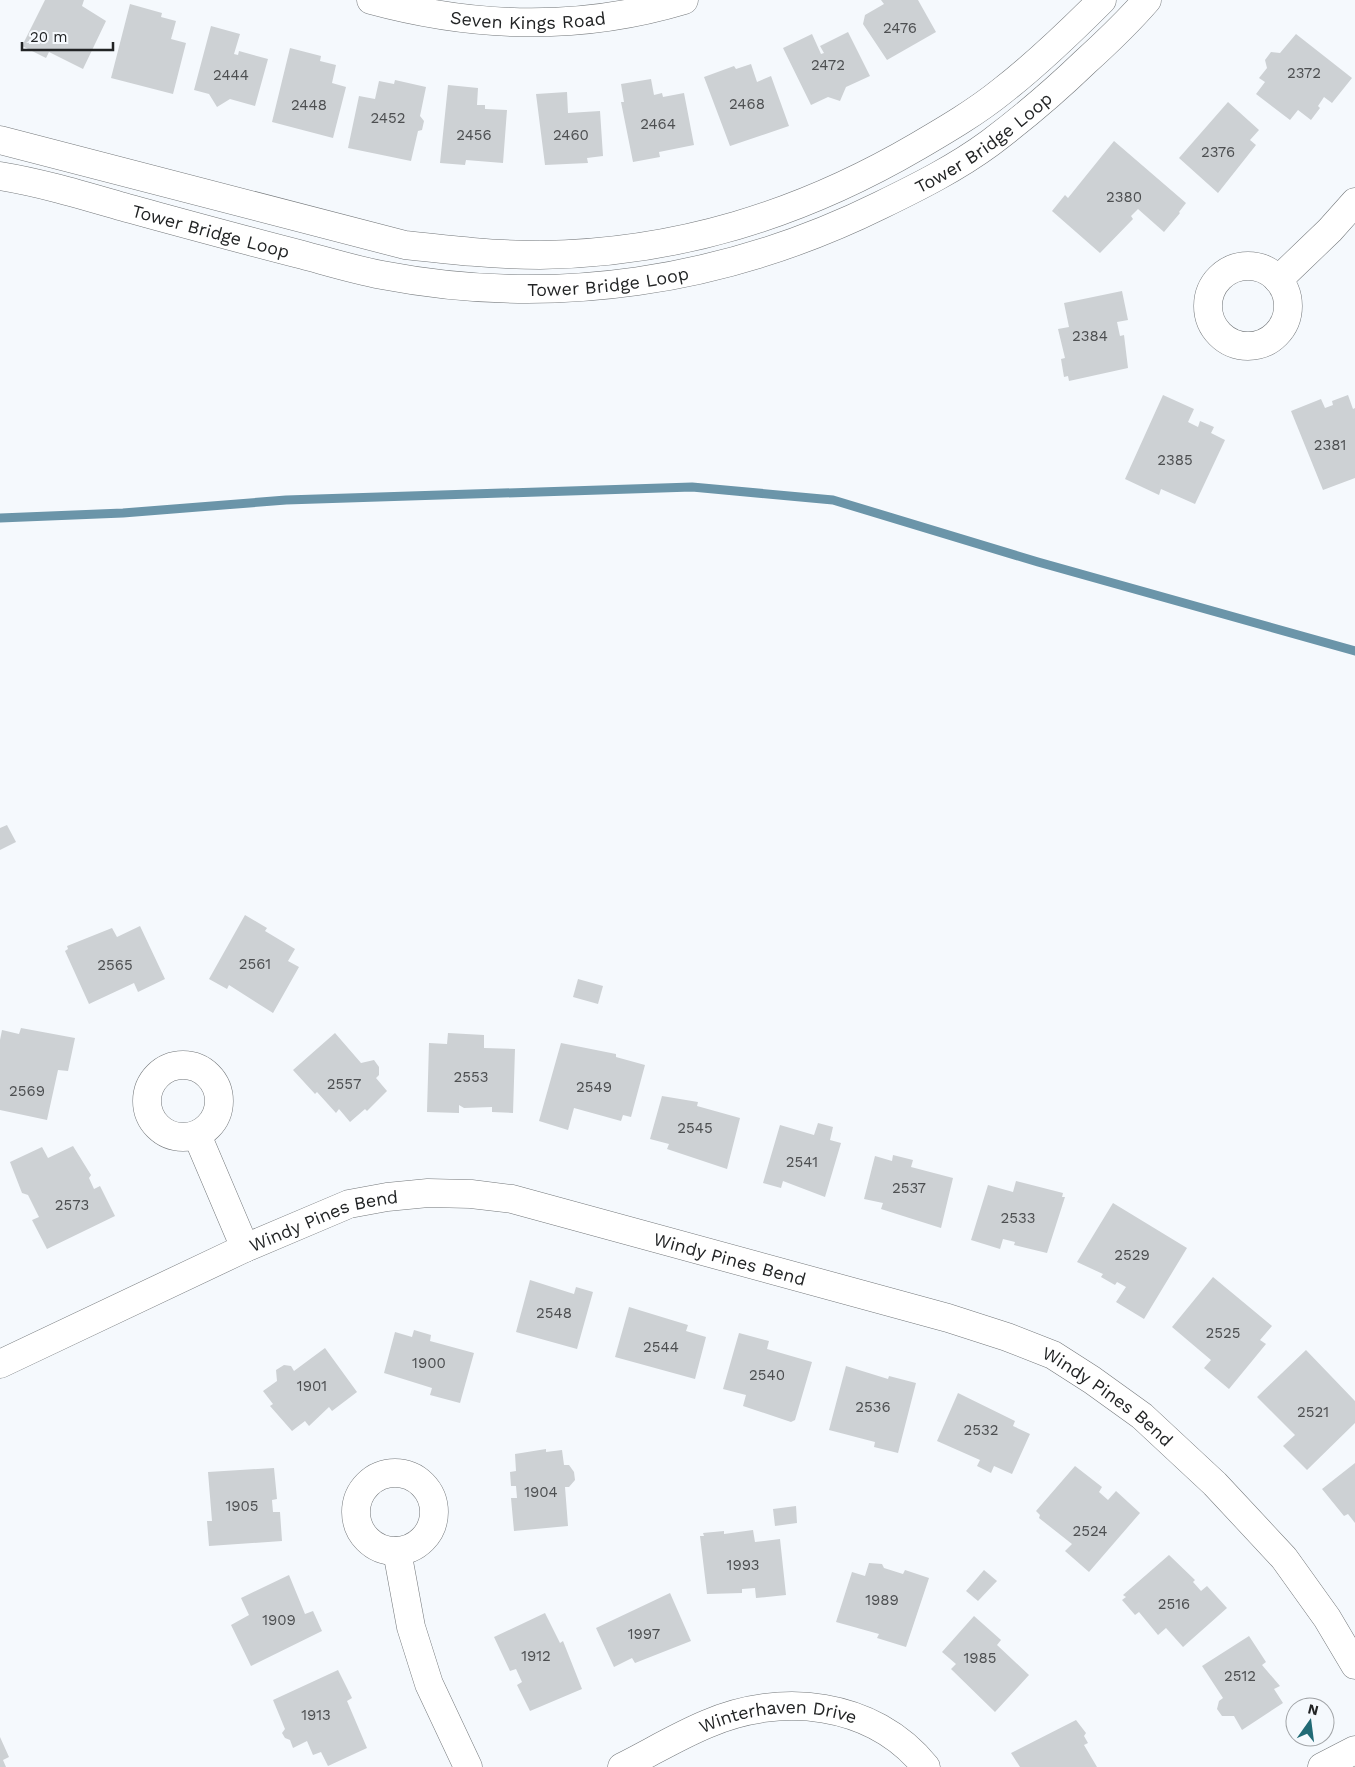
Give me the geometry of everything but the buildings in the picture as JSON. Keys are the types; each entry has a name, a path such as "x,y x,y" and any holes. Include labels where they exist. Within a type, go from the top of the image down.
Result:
{"street":[{"name":"Seven Kings Road","path":"371,0 444,17 497,22 559,22 614,17 654,9 684,0"},
{"name":"Tower Bridge Loop","path":"0,140 405,245 465,252 540,255 615,250 673,242 757,220 812,200 877,170 953,126 1001,92 1057,45 1102,0"},
{"name":"Tower Bridge Loop","path":"0,176 34,181 217,233 381,275 466,287 552,290 614,285 691,272 766,252 839,226 923,185 987,145 1047,98 1128,22 1147,0"},
{"path":"1278,280 1353,208"},
{"path":"197,1135 245,1248"},
{"name":"Windy Pines Bend","path":"0,1364 245,1248 349,1204 428,1192 471,1194 512,1199 562,1211 948,1318 1007,1337 1052,1356 1092,1380 1142,1416 1215,1484 1284,1558 1327,1618 1355,1665"},
{"path":"397,1551 401,1581 411,1627 429,1684 468,1767"},
{"name":"Winterhaven Drive","path":"622,1767 707,1724 745,1711 785,1706 817,1707 852,1715 885,1730 926,1767"},
{"path":"1322,1767 1355,1750"}],"waterway":[{"path":"0,518 123,513 286,500 692,487 833,500 1038,562 1355,651"}]}
